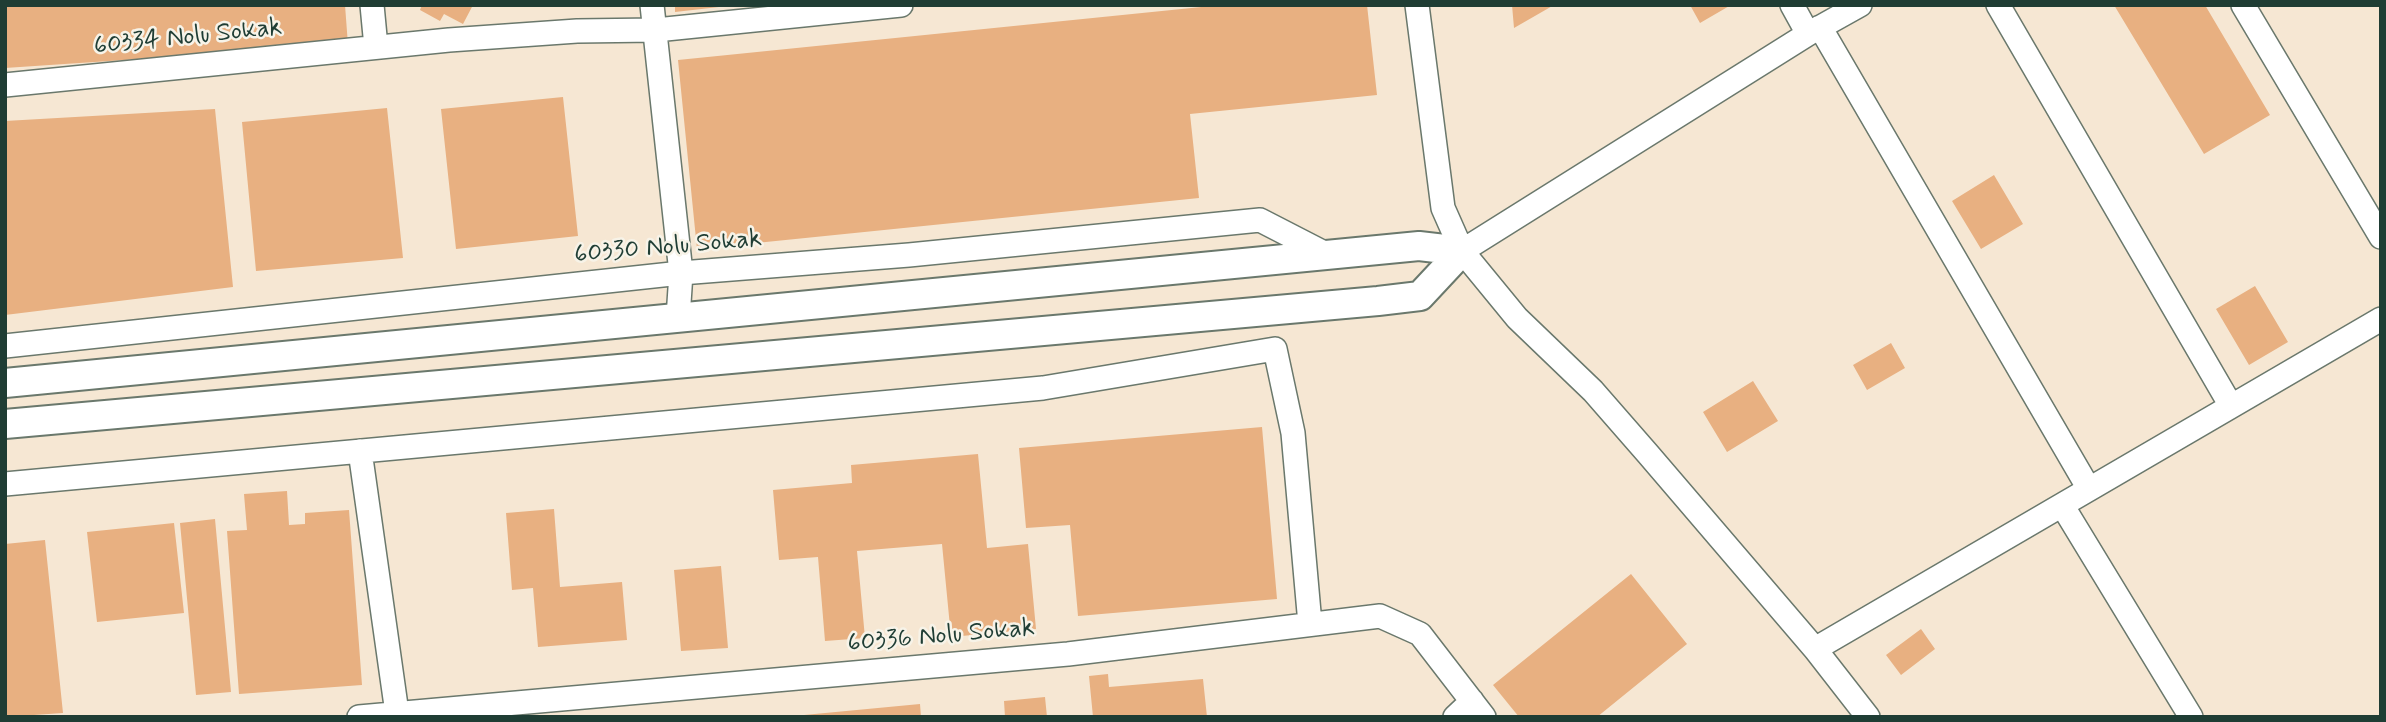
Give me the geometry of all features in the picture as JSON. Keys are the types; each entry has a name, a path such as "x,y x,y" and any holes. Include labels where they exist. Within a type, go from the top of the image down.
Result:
{"street":[{"path":"372,5 376,47"},
{"path":"652,5 681,273 678,318"},
{"name":"60334 Nolu Sokak","path":"5,85 376,47 577,32 656,30 901,5"},
{"path":"1418,5 1443,208 1462,251 1517,318 1593,391 1815,649 1868,717"},
{"path":"1792,5 1814,31 2089,489"},
{"path":"5,424 1420,296 1462,251 1860,5"},
{"path":"1998,5 2231,406"},
{"path":"2243,5 2381,237"},
{"name":"60330 Nolu Sokak","path":"5,346 681,273 908,255 1260,220 1328,255"},
{"path":"5,383 1419,246 1462,251"},
{"path":"1815,649 2381,319"},
{"path":"5,484 1043,388 1275,349 1293,433 1310,624"},
{"path":"360,452 397,713"},
{"path":"2062,505 2191,717"},
{"name":"60336 Nolu Sokak","path":"359,717 439,713 1068,654 1380,616 1420,634 1478,709"},
{"path":"1455,717 1478,709"}],"building":[{"path":"5,5 345,5 348,45 5,68"},
{"path":"422,5 473,5 463,24 444,14 440,21 420,10"},
{"path":"675,5 718,5 719,7 675,12"},
{"path":"1221,5 1367,5 1377,95 1190,114 1199,198 697,249 678,60"},
{"path":"1512,5 1554,5 1514,28"},
{"path":"1690,5 1731,5 1700,23"},
{"path":"2114,5 2205,5 2270,115 2204,154"},
{"path":"563,97 578,236 456,249 441,109"},
{"path":"387,108 403,258 256,271 242,122"},
{"path":"215,109 233,287 5,315 5,121"},
{"path":"1994,175 2023,224 1981,249 1952,201"},
{"path":"2255,286 2288,342 2249,365 2216,309"},
{"path":"1891,343 1905,368 1867,390 1853,365"},
{"path":"1753,381 1778,421 1727,452 1703,412"},
{"path":"1262,427 1277,599 1078,616 1070,525 1026,528 1019,448"},
{"path":"978,454 987,548 1028,544 1036,629 951,637 942,544 857,551 865,638 825,641 818,557 779,560 773,490 852,483 851,465"},
{"path":"287,491 289,525 305,524 305,513 349,510 362,685 239,694 227,531 247,530 244,494"},
{"path":"554,509 560,587 622,582 627,640 538,647 533,588 512,590 506,513"},
{"path":"215,519 231,692 196,695 180,523"},
{"path":"174,523 184,613 97,622 87,532"},
{"path":"45,540 63,713 5,717 5,544"},
{"path":"721,566 728,648 681,651 674,570"},
{"path":"1631,574 1687,644 1597,717 1519,717 1493,685"},
{"path":"1921,629 1935,649 1901,675 1886,655"},
{"path":"1108,674 1109,687 1203,679 1207,717 1093,717 1089,676"},
{"path":"1045,697 1047,717 1005,717 1004,701"},
{"path":"920,704 921,717 804,717 804,715"}]}
